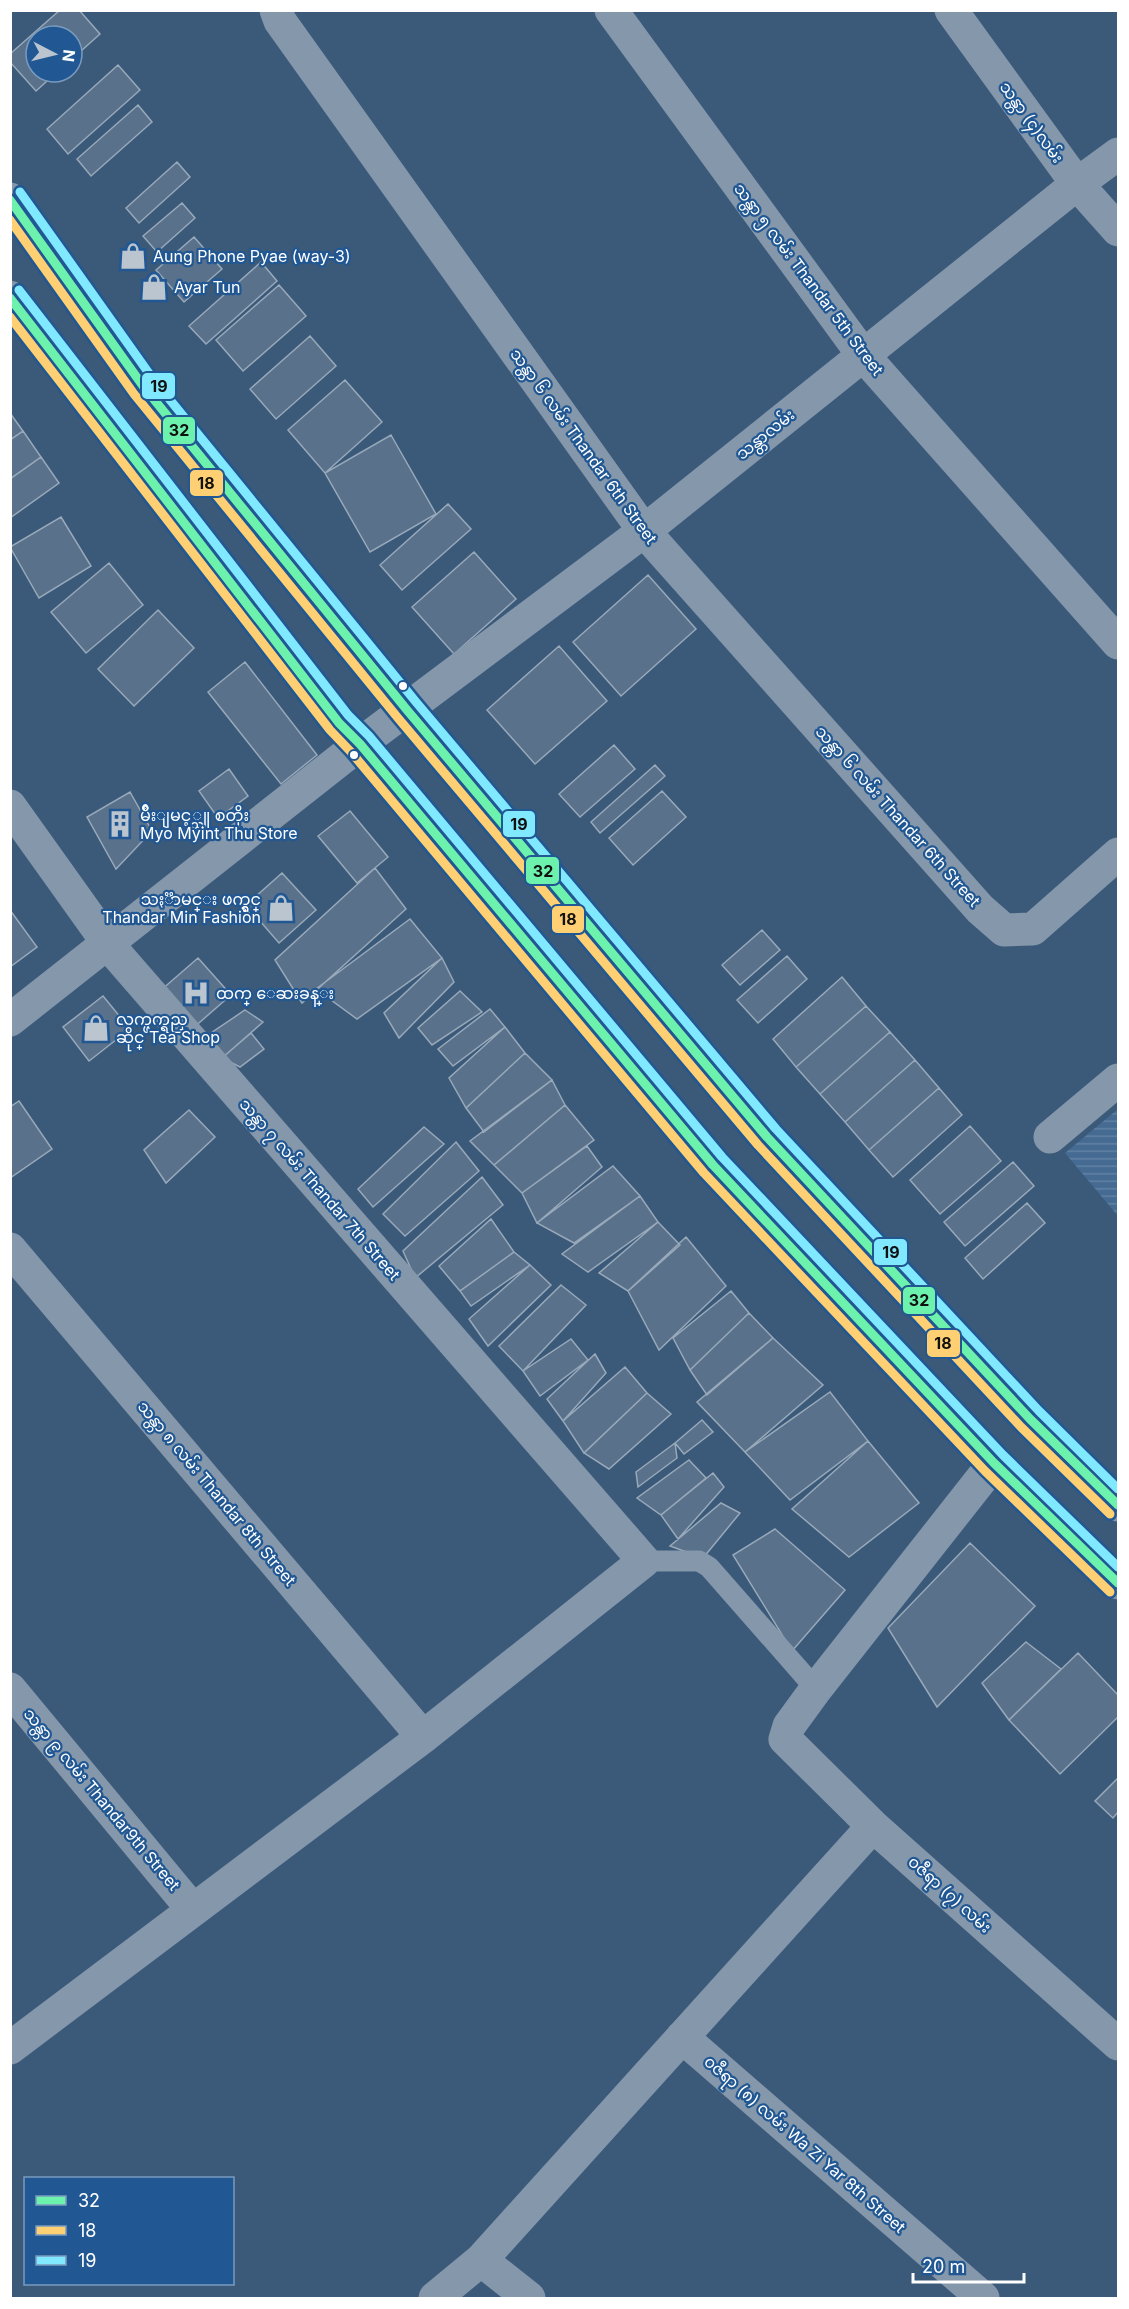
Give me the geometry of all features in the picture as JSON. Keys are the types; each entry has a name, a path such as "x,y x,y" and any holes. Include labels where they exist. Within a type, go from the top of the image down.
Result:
{"main road":[{"path":"10,199 143,386 407,710 767,1137 1030,1419 1119,1505"},
{"path":"10,297 339,723 360,744 712,1165 994,1463 1119,1583"}],"street":[{"name":"သန္တာ ၆ လမ်း Thandar 6th Street","path":"276,10 280,21 644,531 972,900 1004,930 1033,929 1119,854"},
{"name":"သန္တာ ၅ လမ်း Thandar 5th Street","path":"611,10 863,355 1119,643"},
{"name":"သန္တာ (၄)လမ်း","path":"951,10 1077,184 1119,230"},
{"name":"သန္တာလမ်း","path":"10,1020 360,744 644,531 1077,184 1119,154"},
{"name":"သန္တာ ၇ လမ်း Thandar 7th Street","path":"10,806 107,943 644,1561"},
{"path":"1050,1137 1119,1080"},
{"name":"သန္တာ ၈ လမ်း Thandar 8th Street","path":"10,1249 423,1737"},
{"path":"816,1689 994,1463"},
{"path":"10,2048 423,1737 644,1561"},
{"name":"သန္တာ ၉ လမ်း Thandar9th Street","path":"10,1689 194,1910"},
{"name":"၀ဇီရာ (၇) လမ်း","path":"816,1689 789,1726 785,1739 873,1826 1119,2044"},
{"path":"435,2298 481,2260 873,1826"},
{"name":"၀ဇီရာ (၈) လမ်း Wa Zi Yar 8th Street","path":"682,2037 983,2298"},
{"path":"481,2260 529,2298"}],"lane":[{"path":"644,1561 699,1561 709,1567 816,1689"}],"water":[{"path":"1118,1109 1118,1216 1065,1153"}],"building":[{"path":"60,10 79,10 100,34 84,48 84,24 44,24"},
{"path":"24,42 24,78 10,62 10,54"},
{"path":"118,65 140,90 68,154 47,129"},
{"path":"30,84 44,84 36,91"},
{"path":"138,105 152,122 91,176 77,159"},
{"path":"177,162 190,177 139,223 126,208"},
{"path":"182,203 195,218 157,252 143,236"},
{"path":"194,237 222,269 184,302 156,270"},
{"path":"261,262 277,281 206,344 189,326"},
{"path":"279,285 306,316 243,371 216,340"},
{"path":"310,336 336,366 276,419 250,389"},
{"path":"345,380 382,422 325,473 288,430"},
{"path":"10,413 23,431 10,440"},
{"path":"23,431 41,457 10,479 10,440"},
{"path":"391,435 436,514 370,552 325,473"},
{"path":"41,457 59,483 10,518 10,479"},
{"path":"448,504 471,529 402,590 380,565"},
{"path":"61,517 91,566 39,598 10,547"},
{"path":"474,552 516,599 454,654 412,607"},
{"path":"109,563 143,605 86,653 51,612"},
{"path":"648,575 696,629 621,696 573,642"},
{"path":"158,610 194,648 134,706 98,669"},
{"path":"559,646 607,701 535,764 487,710"},
{"path":"245,662 317,755 281,784 208,692"},
{"path":"614,745 635,769 580,817 559,794"},
{"path":"655,765 665,776 600,833 591,822"},
{"path":"229,769 248,796 218,818 199,791"},
{"path":"662,791 686,817 633,865 609,838"},
{"name":"မ်ိဳးျမင့္သူ စတိုး Myo Myint Thu Store","path":"130,792 152,831 116,869 87,817"},
{"path":"350,811 388,857 357,883 318,836"},
{"path":"375,868 406,909 302,1003 275,960"},
{"name":"သႏၱာမင္း ဖက္ရွင္ Thandar Min Fashion","path":"282,873 316,910 279,943 246,905"},
{"path":"10,910 37,947 10,967"},
{"path":"410,919 442,958 357,1019 316,989"},
{"path":"762,930 780,950 740,985 722,965"},
{"path":"787,956 807,979 758,1023 737,1000"},
{"name":"ထက္ ေဆးခန္း","path":"198,958 231,995 192,1029 160,991"},
{"path":"442,958 454,982 399,1038 384,1013"},
{"path":"842,977 866,1006 796,1067 773,1039"},
{"path":"460,991 482,1012 432,1045 418,1028"},
{"name":"လက္ဖက္ရည္ ဆိုင္ Tea Shop","path":"103,996 130,1029 89,1061 63,1027"},
{"path":"866,1006 890,1032 820,1094 796,1067"},
{"path":"490,1009 505,1027 453,1066 438,1049"},
{"path":"245,1010 263,1022 222,1058 208,1035"},
{"path":"505,1027 525,1053 466,1108 449,1078"},
{"path":"890,1032 915,1060 845,1122 820,1094"},
{"path":"251,1033 264,1049 240,1067 222,1058"},
{"path":"525,1053 552,1080 484,1132 466,1108"},
{"path":"915,1060 939,1088 869,1150 845,1122"},
{"path":"552,1080 565,1105 494,1165 470,1141"},
{"path":"939,1088 962,1115 893,1177 869,1150"},
{"path":"19,1101 52,1149 10,1178 10,1107"},
{"path":"565,1105 594,1140 522,1193 494,1165"},
{"path":"189,1110 215,1137 166,1183 144,1150"},
{"path":"970,1126 1001,1161 940,1214 910,1180"},
{"path":"424,1127 444,1144 373,1207 358,1189"},
{"path":"456,1142 479,1171 405,1236 383,1214"},
{"path":"587,1146 602,1167 537,1223 522,1193"},
{"path":"1013,1162 1034,1186 965,1246 944,1222"},
{"path":"613,1166 640,1196 574,1243 537,1223"},
{"path":"482,1177 503,1205 415,1278 403,1251"},
{"path":"640,1196 658,1222 588,1272 562,1254"},
{"path":"1027,1203 1045,1223 983,1279 965,1258"},
{"path":"491,1219 514,1252 460,1291 439,1266"},
{"path":"658,1222 680,1245 628,1291 599,1273"},
{"path":"686,1237 726,1286 659,1350 628,1291"},
{"path":"514,1252 530,1265 471,1306 460,1291"},
{"path":"530,1265 551,1285 488,1346 469,1319"},
{"path":"561,1285 586,1305 523,1371 499,1346"},
{"path":"731,1291 749,1313 690,1370 673,1338"},
{"path":"749,1313 773,1338 707,1395 690,1370"},
{"path":"773,1338 823,1385 745,1452 697,1402"},
{"path":"571,1339 588,1360 540,1396 523,1371"},
{"path":"595,1354 606,1373 563,1421 547,1399"},
{"path":"625,1367 647,1393 584,1453 563,1421"},
{"path":"830,1392 868,1441 790,1500 745,1452"},
{"path":"647,1393 671,1414 609,1469 584,1453"},
{"path":"702,1420 713,1432 684,1454 675,1443"},
{"path":"868,1441 919,1503 849,1557 792,1509"},
{"path":"675,1443 677,1458 638,1487 636,1472"},
{"path":"689,1460 706,1478 661,1515 637,1498"},
{"path":"713,1473 724,1487 678,1539 661,1515"},
{"path":"721,1503 740,1513 703,1558 670,1546"},
{"path":"775,1529 845,1590 792,1651 733,1555"},
{"path":"970,1543 1035,1606 937,1707 888,1628"},
{"path":"1026,1642 1061,1669 1009,1720 982,1683"},
{"path":"1078,1653 1118,1695 1118,1717 1060,1774 1009,1720"},
{"path":"1118,1778 1118,1812 1113,1818 1095,1801"}],"transit line":[{"name":"19","path":"20,192 153,379 416,702 776,1129 1039,1411 1118,1489"},
{"name":"32","path":"10,200 143,386 407,710 767,1137 1030,1419 1118,1505"},
{"name":"18","path":"10,220 134,394 398,718 758,1145 1021,1427 1110,1514"},
{"name":"19","path":"19,290 348,715 369,736 722,1157 1003,1455 1118,1567"},
{"name":"32","path":"10,298 339,723 360,744 713,1165 994,1463 1118,1583"},
{"name":"18","path":"10,317 330,730 351,752 704,1173 985,1471 1110,1592"}],"place":[{"name":"Aung Phone Pyae (way-3)","path":"133,256"},
{"name":"Ayar Tun","path":"154,287"},
{"name":"မ်ိဳးျမင့္သူ စတိုး Myo Myint Thu Store","path":"120,824"},
{"name":"သႏၱာမင္း ဖက္ရွင္ Thandar Min Fashion","path":"281,908"},
{"name":"ထက္ ေဆးခန္း","path":"196,993"},
{"name":"လက္ဖက္ရည္ ဆိုင္ Tea Shop","path":"96,1028"}]}
